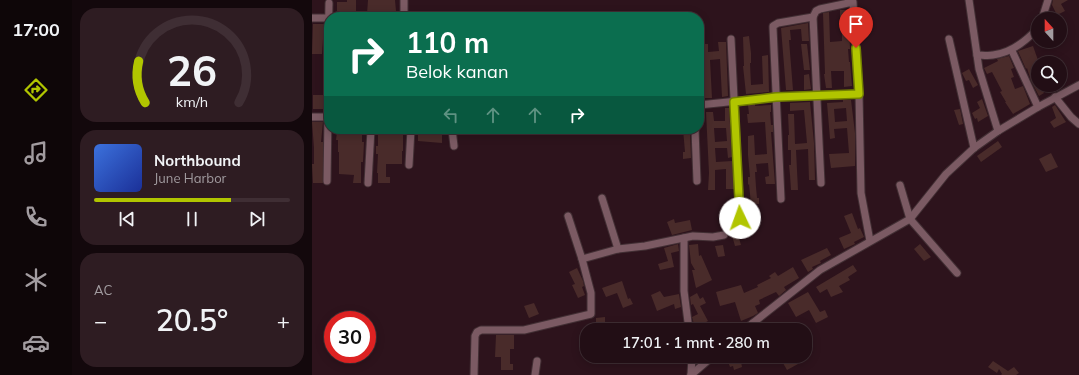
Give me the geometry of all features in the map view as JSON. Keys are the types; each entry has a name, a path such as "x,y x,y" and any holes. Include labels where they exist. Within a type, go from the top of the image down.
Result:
{"street":[{"path":"404,0 404,12"},
{"path":"969,0 979,69 998,131"},
{"path":"1044,12 1048,0"},
{"path":"821,183 813,17 814,13 820,9 853,2 859,94 860,193 870,241"},
{"path":"329,3 329,12"},
{"path":"781,199 772,28 778,23 813,17"},
{"path":"312,18 324,18"},
{"path":"977,55 994,55 1011,50 1031,35"},
{"path":"731,39 740,218"},
{"path":"949,39 974,148"},
{"path":"1013,53 1038,106"},
{"path":"752,323 820,270 910,219 946,174 974,148 1038,106 1079,85"},
{"path":"704,105 776,97 859,94"},
{"path":"1055,98 1079,124"},
{"path":"312,117 324,117"},
{"path":"327,181 328,134"},
{"path":"368,184 371,134"},
{"path":"409,165 411,134"},
{"path":"453,134 454,146"},
{"path":"694,134 697,182"},
{"path":"900,185 910,219 957,273"},
{"path":"602,198 618,249"},
{"path":"474,375 475,336 477,332 481,330 524,330 591,314 591,293 568,216"},
{"path":"582,259 618,249 645,246 694,236 724,235"},
{"path":"684,238 684,291 688,323"},
{"path":"535,375 537,361"},
{"path":"691,375 692,363"},
{"path":"691,375 705,363"}],"building":[{"path":"347,0 356,0 356,12 337,11 337,2 347,2"},
{"path":"368,0 395,0 396,11 367,12"},
{"path":"1053,0 1068,0 1061,4 1065,11 1063,12 1056,12 1052,5"},
{"path":"840,10 846,10 847,21 849,21 850,49 848,49 852,86 844,87 844,71 831,71 832,88 826,88 824,74 823,13 829,12 830,42 842,41 842,29 840,29"},
{"path":"808,23 809,41 802,41 801,29 790,30 791,40 789,40 793,90 786,90 781,28"},
{"path":"313,24 324,24 322,54 312,54"},
{"path":"749,36 751,53 751,85 763,84 762,56 768,55 769,92 746,94 743,66 743,37"},
{"path":"718,42 726,42 728,96 722,97 720,59 710,60 712,98 705,98 704,44 708,44 708,52 719,51"},
{"path":"801,44 807,44 810,70 804,70"},
{"path":"1031,47 1034,48 1037,56 1031,56 1031,81 1027,68 1026,69 1018,51"},
{"path":"1009,56 1014,68 1011,69 1014,77 1011,78 1015,89 1023,86 1030,104 1013,114 1000,92 1002,91 992,72 987,74 984,68 998,61 997,59"},
{"path":"969,69 978,85 973,88 969,80 966,81 962,73"},
{"path":"809,74 811,89 804,90 804,75"},
{"path":"1037,92 1044,92 1044,93 1039,96"},
{"path":"313,95 324,95 324,109 313,109"},
{"path":"982,99 988,116 978,122 977,118 975,119 972,113 980,108 977,102"},
{"path":"843,100 851,100 855,133 855,166 831,168 829,154 849,153 847,128 834,129 835,138 830,139 827,103 843,102","holes":["846,108 847,121 835,122 834,109"]},
{"path":"810,102 814,143 815,180 809,180 808,149 796,150 798,190 791,190 789,165 791,165 791,150 788,150 788,114 794,114 795,144 807,143 804,110 790,111 790,103"},
{"path":"755,104 755,106 771,105 770,112 773,132 771,132 775,184 766,184 765,177 769,176 768,163 756,164 756,187 759,204 751,204 749,184 748,185 748,177 750,177 748,136 754,135 755,155 767,154 765,122 748,123 748,105"},
{"path":"1055,105 1066,122 1054,128 1050,122 1056,118 1052,107"},
{"path":"725,108 729,108 732,157 728,158 727,148 715,148 716,162 732,161 734,189 726,189 726,169 715,170 715,190 708,190 709,173 706,112 713,112 714,121 725,121","holes":["714,128 726,128 727,141 715,142"]},
{"path":"960,109 963,124 959,125 954,110"},
{"path":"312,122 323,122 321,142 323,142 323,183 313,183 312,164 314,164 314,148"},
{"path":"337,134 362,134 362,142 364,142 363,162 361,162 361,183 353,183 354,175 339,174 338,140 336,140"},
{"path":"378,134 403,134 402,164 386,164 386,177 390,177 390,183 378,183 378,154 376,154 376,146 378,146"},
{"path":"442,134 442,143 418,141 418,135"},
{"path":"683,134 690,134 691,158 683,159 683,152 685,152"},
{"path":"998,141 1002,147 981,162 977,156"},
{"path":"1051,153 1058,167 1046,172 1039,159"},
{"path":"852,213 858,229 860,228 864,237 854,242 855,244 844,249 839,238 851,233 844,216"},
{"path":"674,219 675,223 690,220 692,230 672,235 667,222"},
{"path":"737,231 741,245 735,246 731,232"},
{"path":"678,244 679,251 671,253 674,267 660,270 658,264 668,261 664,248"},
{"path":"698,244 699,256 701,255 712,280 696,288 692,270 695,270 691,263 689,245"},
{"path":"920,244 931,257 924,261 914,249"},
{"path":"723,245 725,256 718,257 715,246"},
{"path":"827,248 831,255 820,261 821,263 812,267 813,269 808,272 801,260"},
{"path":"853,265 857,271 848,277 850,280 839,286 843,292 831,297 827,289 820,293 816,287"},
{"path":"793,267 799,278 784,287 786,290 779,296 776,292 759,300 760,304 755,306 758,313 753,316 741,321 735,302 720,306 716,292 741,285 744,293 758,287 757,285 771,278 769,276 775,272 778,276"},
{"path":"577,268 583,281 584,286 582,287 585,295 578,298 572,285 575,284 569,272"},
{"path":"622,281 628,299 630,298 633,304 623,308 617,293 606,297 602,288"},
{"path":"660,291 664,297 679,294 681,307 675,309 674,304 657,311 651,295"},
{"path":"808,292 820,312 825,310 828,317 816,323 809,310 796,317 788,303"},
{"path":"697,293 700,299 703,297 706,303 700,306 708,321 704,323 694,323 692,317 698,314 693,304 691,305 690,297"},
{"path":"534,303 539,314 529,318 524,306"},
{"path":"605,317 605,323 596,323 596,318"},
{"path":"496,335 514,335 514,349 510,349 510,364 513,364 513,370 501,370 501,357 495,357"},
{"path":"993,361 1008,371 1014,367 1019,373 1016,375 1001,375 1002,374 999,369 997,373 988,367"},
{"path":"729,363 741,363 742,367 734,370 733,366 730,367"},
{"path":"783,363 797,363 798,364 787,370"}],"route":[{"path":"740,218 734,102 776,97 859,94 856,48"}]}
